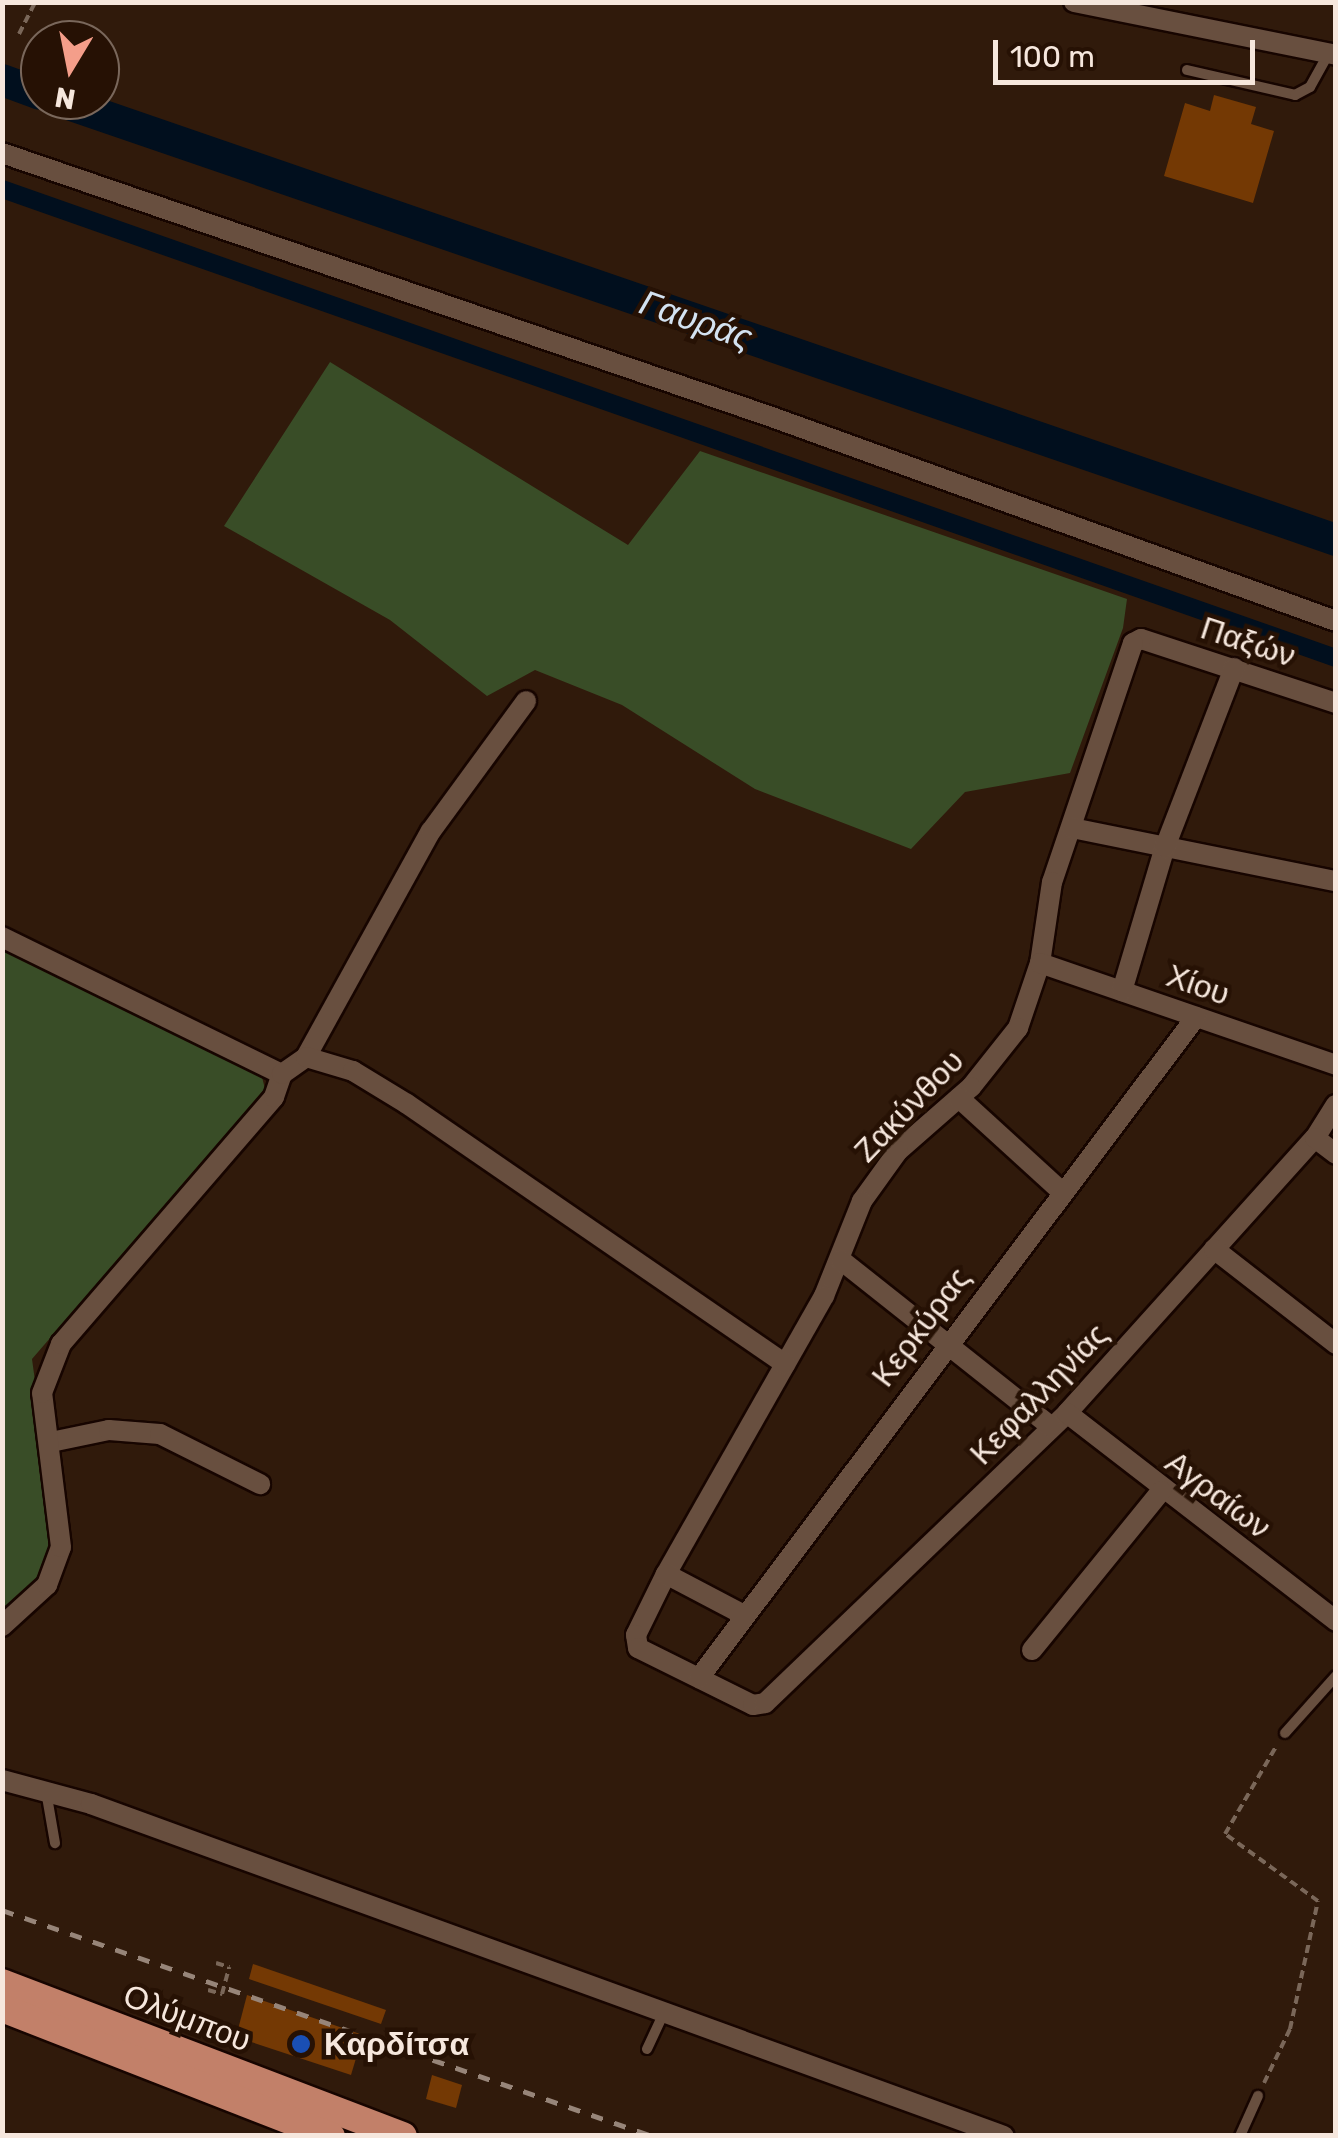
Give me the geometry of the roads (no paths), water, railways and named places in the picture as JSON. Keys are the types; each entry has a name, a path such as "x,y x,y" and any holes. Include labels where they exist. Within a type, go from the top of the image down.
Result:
{"main road":[{"name":"Ολύμπου","path":"2,1983 403,2136"},
{"name":"Ολύμπου","path":"2,2008 330,2136"}],"street":[{"path":"1074,2 1332,54"},
{"path":"2,152 770,416 1336,621"},
{"name":"Παξών","path":"1141,639 1336,703"},
{"name":"Ζακύνθου","path":"699,1678 638,1648 636,1635 840,1260 862,1201 883,1170 959,1098 1018,1028 1040,963 1048,896 1133,644 1141,639"},
{"path":"1122,991 1165,848 1234,668"},
{"path":"2,1626 33,1603 56,1565 61,1547 52,1442 42,1393 61,1344 267,1104 282,1074 306,1057 431,832 526,701"},
{"path":"1072,828 1336,881"},
{"path":"2,937 282,1074"},
{"name":"Χίου","path":"1040,963 1336,1064"},
{"name":"Κερκύρας","path":"699,1678 947,1341 1196,1017"},
{"path":"306,1057 353,1071 407,1104 785,1364"},
{"path":"959,1098 1062,1192"},
{"name":"Κεφαλληνίας","path":"699,1678 753,1705 765,1703 1059,1420 1315,1138 1336,1106"},
{"path":"1315,1138 1336,1154"},
{"path":"1214,1249 1336,1344"},
{"name":"Αγραίων","path":"840,1260 1336,1621"},
{"path":"52,1442 109,1430 160,1434 260,1484"},
{"path":"1032,1650 1162,1491"},
{"path":"666,1574 744,1615"},
{"path":"2,1780 46,1791 666,2010 1004,2136"}],"lane":[{"path":"1187,70 1296,95 1310,87 1332,54"},
{"path":"1285,1733 1336,1676"},
{"path":"46,1791 55,1843"},
{"path":"647,2048 666,2010"},
{"path":"1240,2136 1258,2096"}],"waterway":[{"name":"Γαυράς","path":"2,80 20,87"},
{"name":"Γαυράς","path":"115,120 1336,540"},
{"path":"2,189 1336,658"}],"railway":[{"path":"2,1910 652,2136"}],"place":[{"name":"Καρδίτσα","path":"301,2044"}]}
